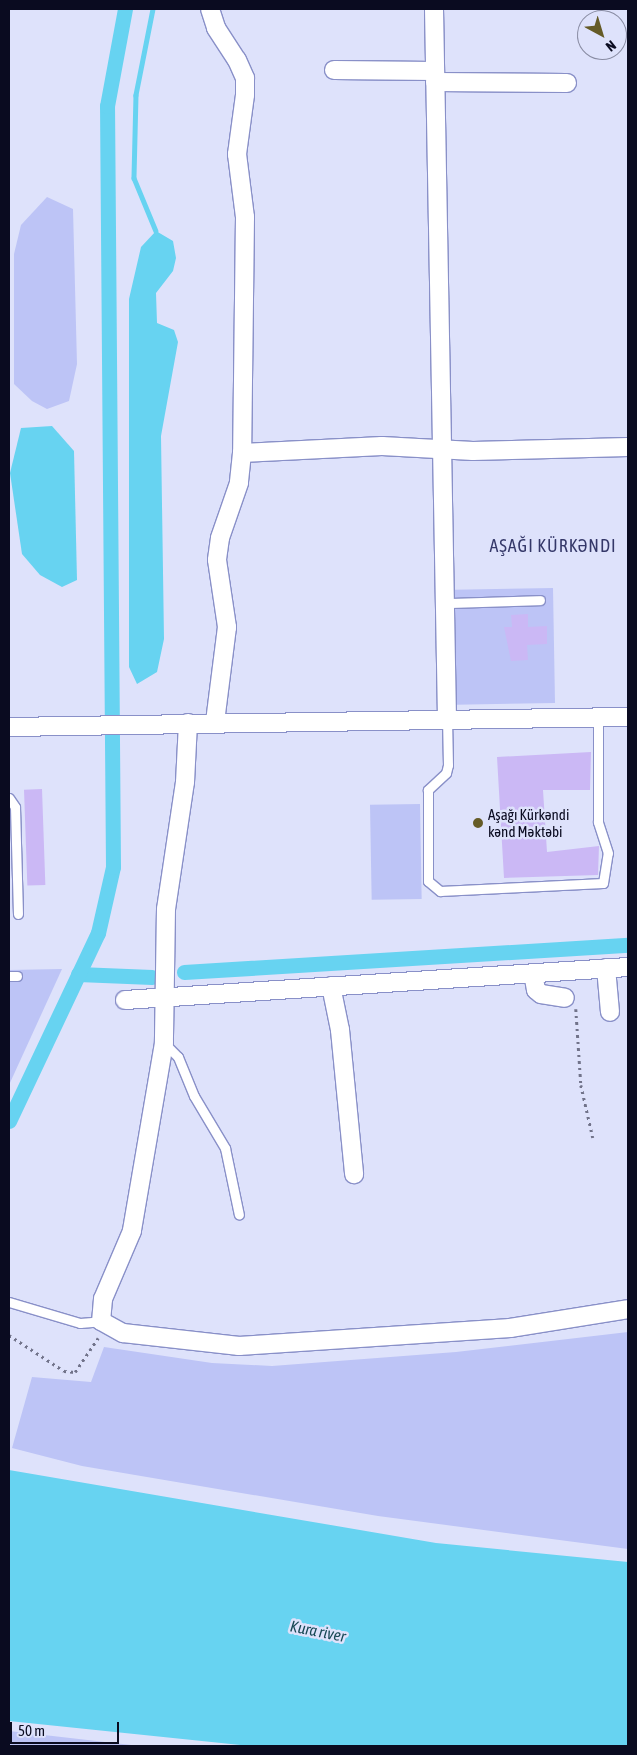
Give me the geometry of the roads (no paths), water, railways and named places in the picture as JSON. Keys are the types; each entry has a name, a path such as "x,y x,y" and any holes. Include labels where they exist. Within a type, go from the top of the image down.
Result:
{"street":[{"path":"210,9 245,78 237,154 244,216 242,453 239,483 220,538 217,560 227,627 215,722"},
{"path":"434,9 447,718"},
{"path":"334,70 567,83"},
{"path":"242,453 382,446 443,450 628,447"},
{"path":"9,727 447,718 628,717"},
{"path":"188,723 185,782 166,908 164,1042 132,1231 103,1299 103,1323 123,1333 239,1346 298,1344 510,1328 628,1309"},
{"path":"125,1000 628,967"},
{"path":"606,968 610,1012"},
{"path":"534,973 534,985 541,994 570,999"},
{"path":"331,986 340,1030 354,1174"}],"lane":[{"path":"446,603 540,600"},
{"path":"447,718 448,765 446,773 428,790 428,881 440,891 603,883 608,853 598,822 598,717"},
{"path":"9,798 15,807 18,914"},
{"path":"164,1042 178,1057 194,1096 225,1148 239,1215"},
{"path":"9,1302 80,1323 103,1323"}],"water":[{"path":"156,231 173,241 176,258 173,271 156,293 157,323 174,330 178,342 161,436 164,639 157,672 137,684 129,667 129,299 141,247"},
{"path":"52,426 74,451 77,580 62,587 40,575 22,554 10,473 21,428"},
{"name":"Kura river","path":"9,1470 436,1543 628,1562 628,1746 250,1746 9,1721"}],"waterway":[{"path":"9,1121 98,933 113,867 107,106 125,9"},
{"path":"153,9 136,95 134,178 156,231"},
{"path":"184,972 628,945"},
{"path":"78,974 152,977"}],"place":[{"name":"Aşağı Kürkəndi kənd Məktəbi","path":"478,823"}],"district":[{"name":"AŞAĞI KÜRKƏNDI","path":"553,546"}]}
